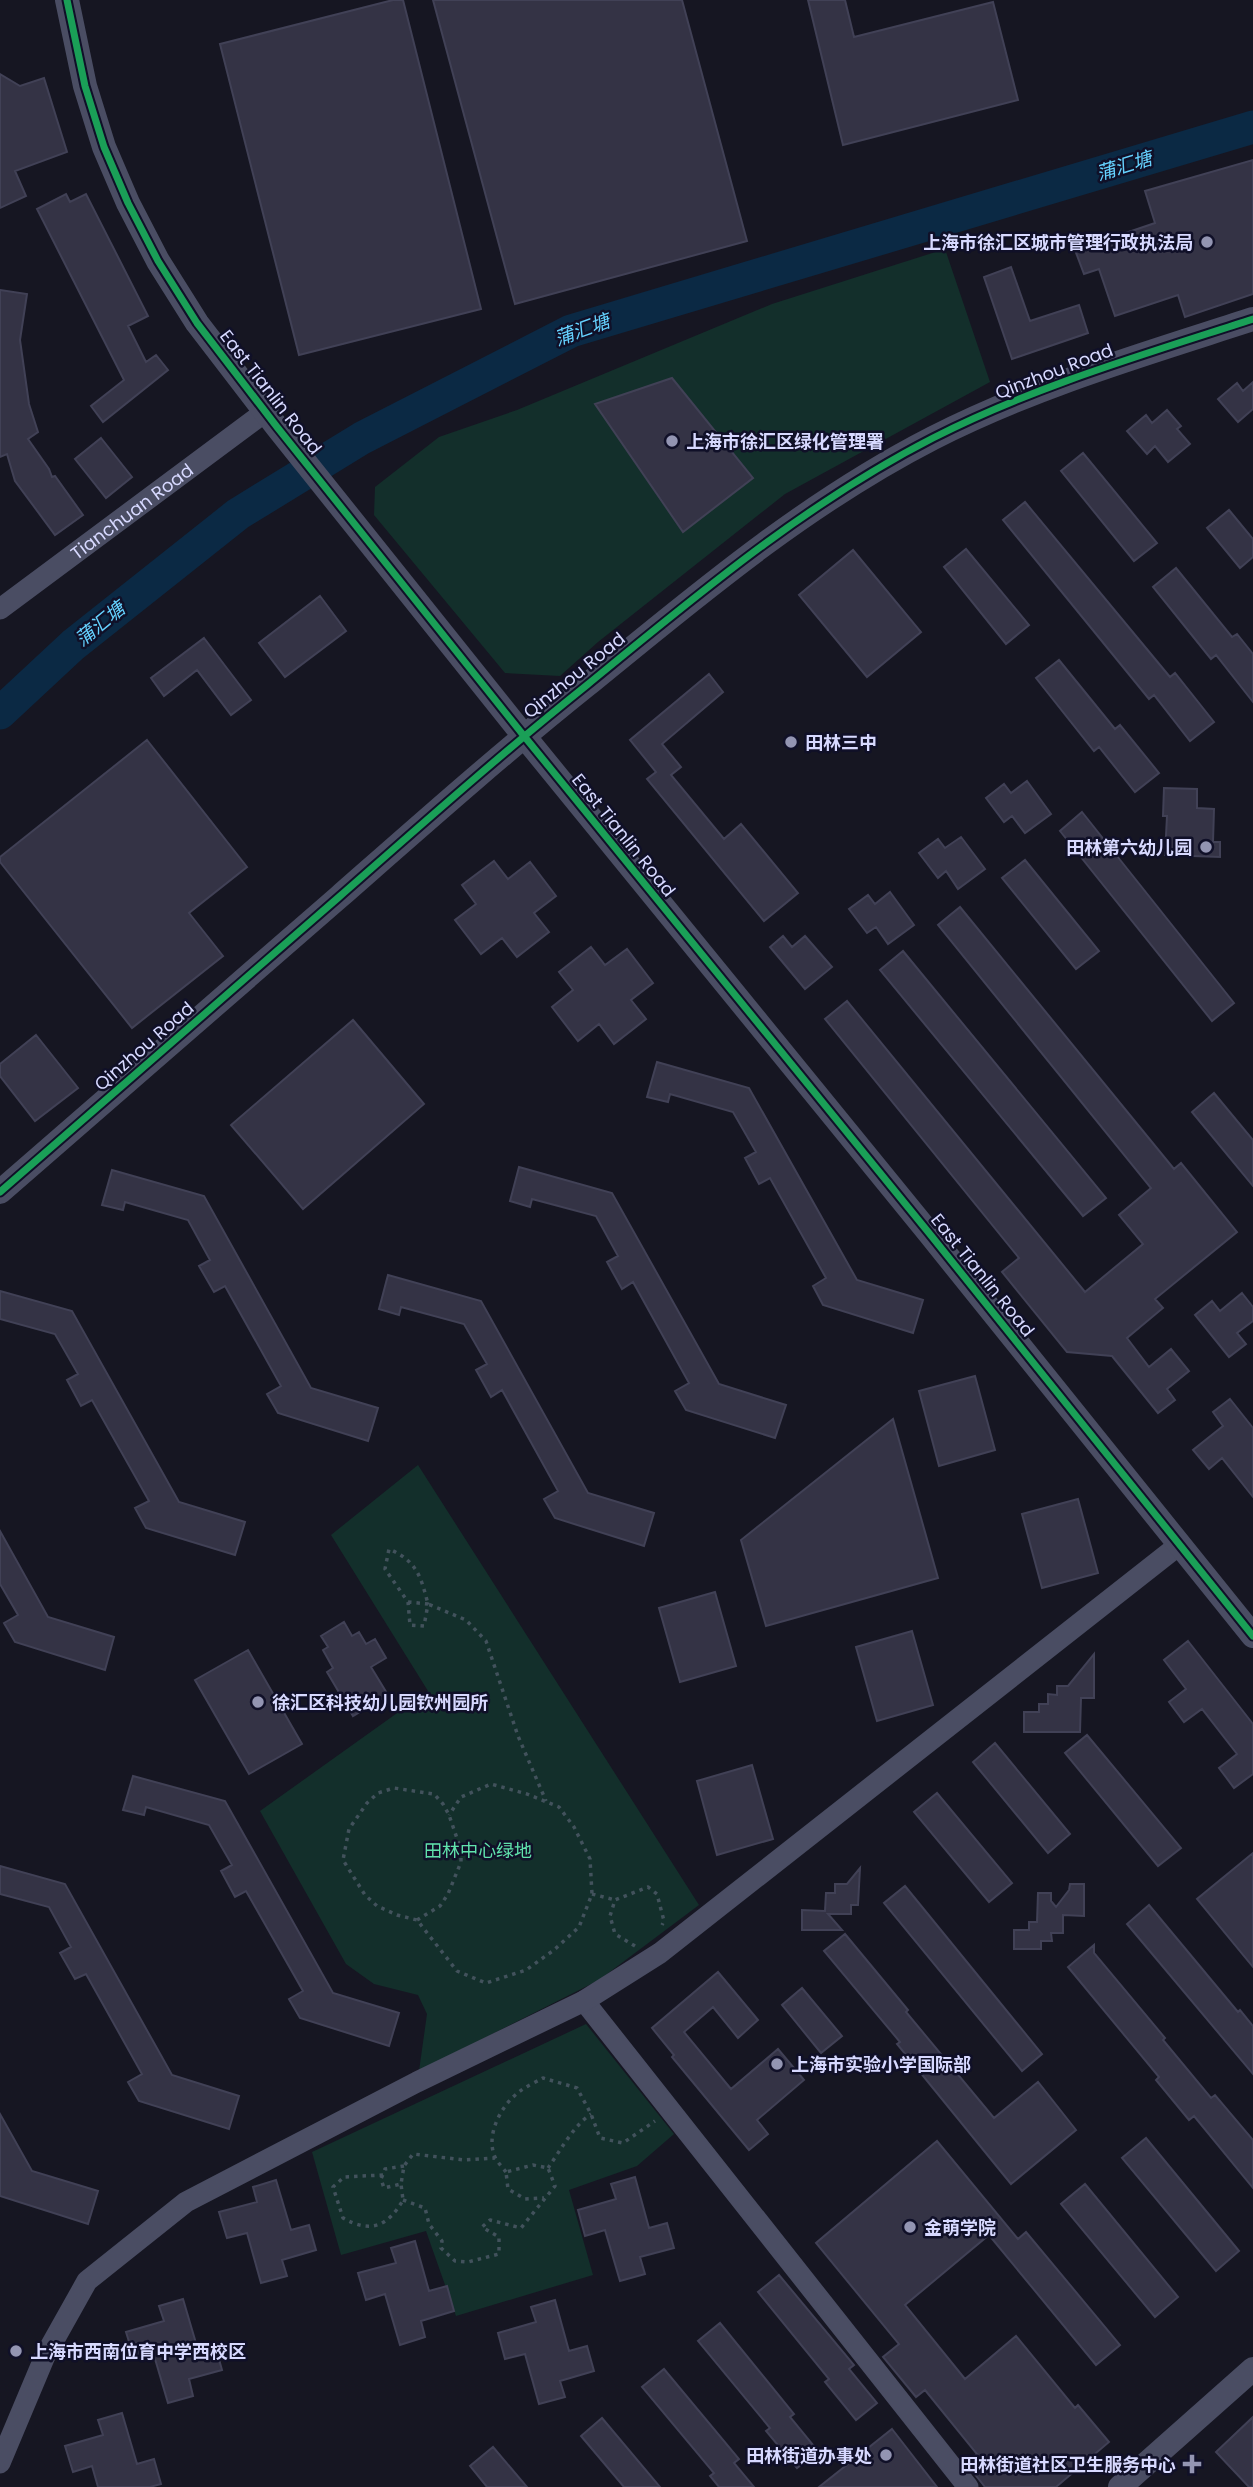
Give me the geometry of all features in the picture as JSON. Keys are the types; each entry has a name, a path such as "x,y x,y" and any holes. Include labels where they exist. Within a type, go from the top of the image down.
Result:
{"street":[{"name":"East Tianlin Road","path":"67,0 85,86 104,147 128,203 158,261 197,323 271,420 524,736 1253,1636"},
{"name":"Qinzhou Road","path":"0,1192 524,736 716,580 785,528 933,438 1022,397 1253,319"},
{"name":"Tianchuan Road","path":"0,609 271,420"},
{"path":"0,2463 45,2356 87,2281 186,2202 417,2082 584,2001 1179,1545"},
{"path":"584,2001 968,2487"},
{"path":"1120,2487 1253,2369"}],"path":[{"path":"389,1549 403,1555 420,1574 428,1604 425,1626 410,1625 408,1602 386,1569 389,1549"},
{"path":"408,1602 428,1604 466,1620 486,1641 519,1736 546,1801"},
{"path":"417,1920 440,1906 448,1894 461,1862 461,1850 449,1815 434,1794 394,1788 378,1793 366,1803 349,1829 343,1860 365,1895 377,1906 417,1920 457,1971 486,1983 526,1970 554,1950 579,1927 592,1894 590,1859 574,1827 559,1807 491,1784 461,1797 449,1815"},
{"path":"592,1894 615,1900 648,1887 657,1894 664,1921 655,1948 632,1946 615,1934 610,1916 615,1900"},
{"path":"544,2198 525,2199 508,2189 506,2172 495,2158 492,2145 494,2127 502,2111 518,2092 543,2078 577,2088 591,2113 600,2138 623,2143 671,2110"},
{"path":"548,2168 575,2132 579,2122 591,2113"},
{"path":"383,2175 344,2177 333,2188 343,2218 358,2227 377,2226 391,2217 403,2200 401,2184 404,2166 413,2154 464,2160 495,2158"},
{"path":"506,2172 533,2165 548,2168"},
{"path":"401,2184 384,2188 381,2179 385,2169 404,2166"},
{"path":"403,2200 425,2208 429,2224 442,2241 441,2248 455,2261 468,2262 499,2254 499,2237 482,2227 490,2220 521,2228 555,2186 548,2168"}],"green space":[{"path":"945,249 990,382 785,494 598,642 560,676 505,673 374,515 375,487 439,437 517,410 772,304"},
{"name":"田林中心绿地","path":"418,1465 699,1905 599,1980 419,2071 427,2014 418,1995 374,1984 346,1964 260,1811 428,1691 331,1535"},
{"path":"586,2024 674,2134 637,2166 569,2190 593,2275 456,2316 426,2231 341,2255 312,2152"}],"building":[{"path":"393,0 403,0 481,309 299,355 220,44"},
{"path":"433,0 682,0 747,241 515,304"},
{"path":"808,0 845,0 854,37 993,2 1018,100 843,145"},
{"path":"0,74 20,86 44,78 67,152 15,171 26,196 0,208"},
{"name":"上海市徐汇区城市管理行政执法局","path":"1253,160 1253,294 1185,317 1178,295 1115,316 1099,269 1084,274 1075,250 1155,223 1145,191"},
{"path":"66,194 70,202 86,194 148,316 128,326 146,362 156,355 168,370 103,422 91,406 124,380 37,209"},
{"path":"1011,267 1030,321 1079,305 1088,333 1012,359 984,277"},
{"path":"0,290 27,294 20,340 29,404 38,432 28,439 52,477 55,476 83,515 55,535 15,481 7,454 0,457"},
{"name":"上海市徐汇区绿化管理署","path":"672,378 753,478 683,532 595,404"},
{"path":"1253,382 1253,409 1238,422 1218,399 1237,383 1243,391"},
{"path":"1167,410 1181,426 1177,429 1190,444 1168,462 1155,446 1147,454 1127,431 1146,415 1152,423"},
{"path":"101,438 132,477 106,498 75,459"},
{"path":"1083,453 1157,543 1134,561 1061,471"},
{"path":"1025,502 1170,677 1175,673 1214,722 1190,741 1154,695 1149,699 1003,520"},
{"path":"1229,510 1253,539 1253,557 1240,568 1207,528"},
{"path":"966,549 1029,625 1006,644 944,567"},
{"path":"853,550 921,632 867,677 799,595"},
{"path":"1176,568 1232,637 1237,634 1253,654 1253,702 1216,655 1211,659 1153,587"},
{"path":"320,596 346,631 285,677 259,643"},
{"path":"204,638 251,700 231,715 197,670 164,696 151,678"},
{"path":"1059,660 1115,729 1120,725 1159,773 1135,792 1099,747 1094,751 1036,678"},
{"path":"709,674 723,692 662,744 681,767 671,775 724,839 741,824 798,893 764,921 647,779 656,772 630,740"},
{"path":"147,740 247,867 189,913 223,956 132,1028 0,862 0,857"},
{"path":"1027,781 1051,814 1025,833 1012,816 1004,822 986,798 1004,784 1011,793"},
{"path":"1164,788 1197,789 1197,808 1214,809 1213,842 1220,842 1220,857 1165,855 1167,816 1163,816"},
{"path":"1082,812 1234,1003 1212,1021 1060,831"},
{"path":"961,837 985,869 958,889 946,871 938,878 919,853 938,839 945,848"},
{"path":"1025,860 1099,951 1076,969 1002,878"},
{"path":"494,861 508,879 530,862 556,896 534,913 549,932 517,957 502,938 481,954 455,920 476,904 462,885"},
{"path":"890,892 914,925 888,944 876,927 867,933 849,909 868,895 875,904"},
{"path":"960,907 1174,1169 1181,1163 1237,1232 1155,1299 1163,1308 1127,1338 1149,1367 1171,1349 1189,1371 1167,1389 1175,1400 1158,1413 1112,1356 1067,1352 1002,1272 1019,1258 825,1019 847,1001 1085,1292 1143,1244 1119,1215 1151,1188 938,925"},
{"path":"783,936 792,947 805,936 832,967 805,989 770,947"},
{"path":"591,947 605,965 627,949 653,983 631,1000 646,1019 614,1044 599,1024 578,1041 552,1007 573,990 559,972"},
{"path":"903,951 1106,1198 1083,1216 880,970"},
{"path":"353,1020 424,1104 303,1209 231,1125"},
{"path":"36,1035 78,1088 35,1121 0,1076 0,1064"},
{"path":"657,1062 749,1088 857,1280 923,1300 913,1333 823,1305 813,1286 826,1278 770,1178 759,1184 745,1158 756,1152 733,1112 670,1094 668,1102 647,1097"},
{"path":"1214,1093 1253,1140 1253,1186 1192,1112"},
{"path":"519,1167 612,1193 719,1384 786,1405 775,1438 686,1410 675,1391 689,1383 633,1282 622,1289 607,1262 618,1256 596,1216 532,1199 530,1207 510,1201"},
{"path":"112,1170 204,1196 311,1388 378,1408 368,1441 278,1413 267,1394 281,1386 225,1286 214,1292 199,1266 210,1260 188,1220 125,1202 123,1210 102,1205"},
{"path":"388,1275 481,1301 588,1493 654,1513 644,1546 555,1518 544,1499 558,1491 502,1390 491,1397 476,1370 487,1364 464,1324 401,1307 399,1315 379,1309"},
{"path":"0,1291 72,1311 179,1502 245,1522 235,1555 146,1528 135,1508 149,1501 92,1400 81,1406 67,1380 78,1374 55,1334 0,1319"},
{"path":"1242,1293 1253,1307 1253,1321 1237,1333 1246,1344 1229,1357 1195,1315 1212,1301 1220,1311"},
{"path":"975,1376 995,1450 939,1466 919,1391"},
{"path":"1230,1399 1253,1428 1253,1497 1222,1458 1209,1469 1193,1450 1223,1426 1213,1412"},
{"path":"893,1419 938,1578 766,1626 741,1540"},
{"path":"1078,1499 1098,1573 1042,1588 1022,1514"},
{"path":"0,1531 48,1617 114,1637 105,1670 15,1642 4,1623 18,1615 0,1584"},
{"path":"715,1592 736,1666 680,1682 659,1608"},
{"path":"344,1622 352,1636 359,1632 366,1644 375,1639 386,1658 371,1667 388,1695 353,1716 327,1672 333,1668 323,1650 328,1647 321,1636"},
{"path":"912,1631 933,1705 877,1721 856,1647"},
{"path":"1188,1641 1253,1724 1253,1774 1234,1788 1219,1768 1237,1754 1202,1709 1184,1722 1169,1702 1186,1689 1164,1660"},
{"path":"248,1650 302,1744 249,1774 195,1680"},
{"path":"1094,1654 1094,1698 1081,1698 1080,1732 1024,1732 1024,1712 1039,1712 1039,1704 1048,1704 1048,1694 1057,1695 1057,1686 1068,1686"},
{"path":"1087,1735 1181,1848 1158,1866 1065,1753"},
{"path":"995,1743 1070,1834 1048,1853 973,1762"},
{"path":"752,1765 773,1839 717,1855 697,1781"},
{"path":"133,1776 225,1801 333,1993 399,2013 389,2046 300,2018 289,1999 303,1991 246,1891 235,1897 221,1871 232,1865 209,1825 146,1807 144,1815 123,1810"},
{"path":"937,1793 1012,1883 989,1902 914,1812"},
{"path":"1253,1853 1253,1967 1197,1899"},
{"path":"0,1866 65,1884 172,2075 239,2096 229,2129 139,2101 128,2082 142,2074 86,1974 75,1979 60,1953 71,1947 49,1907 0,1894"},
{"path":"860,1868 858,1905 851,1905 851,1914 828,1914 842,1930 802,1930 802,1910 825,1911 826,1893 835,1893 835,1884 847,1884"},
{"path":"1070,1884 1084,1884 1084,1916 1063,1915 1063,1933 1051,1933 1052,1941 1041,1941 1041,1949 1014,1949 1014,1930 1029,1930 1029,1922 1037,1922 1038,1893 1051,1893 1051,1901 1056,1907 1069,1890"},
{"path":"905,1886 1042,2054 1022,2071 884,1903"},
{"path":"1149,1905 1238,2012 1240,2010 1253,2026 1253,2074 1127,1924"},
{"path":"845,1934 994,2118 1038,2082 1076,2130 1011,2184 897,2044 900,2042 824,1951"},
{"path":"1094,1945 1094,1953 1165,2038 1163,2040 1211,2098 1215,2095 1253,2140 1253,2188 1194,2116 1189,2120 1156,2080 1159,2077 1068,1967"},
{"path":"718,1972 758,2020 738,2038 713,2007 684,2032 731,2089 778,2049 804,2080 757,2120 768,2134 749,2150 672,2057 674,2055 652,2028"},
{"path":"802,1988 842,2036 821,2053 782,2005"},
{"path":"0,2114 32,2171 98,2191 88,2224 0,2196"},
{"path":"1146,2138 1239,2251 1216,2271 1122,2158"},
{"path":"937,2141 1018,2239 1026,2232 1120,2345 1096,2365 989,2235 905,2305 965,2379 1016,2336 1075,2408 1078,2405 1109,2442 1056,2487 985,2487 966,2463 977,2454 925,2390 916,2397 883,2357 899,2344 816,2243"},
{"path":"635,2177 649,2228 667,2223 674,2248 640,2257 645,2274 620,2281 605,2230 585,2236 578,2210 616,2199 611,2184"},
{"path":"276,2180 291,2230 309,2225 316,2250 282,2260 287,2276 261,2283 247,2233 227,2238 219,2212 257,2202 253,2187"},
{"path":"1085,2184 1178,2297 1155,2317 1061,2204"},
{"path":"415,2241 429,2291 447,2286 454,2311 421,2321 425,2337 400,2345 385,2294 366,2300 358,2273 396,2263 391,2248"},
{"path":"779,2275 854,2365 849,2369 877,2403 856,2420 825,2382 829,2379 758,2292"},
{"path":"183,2299 198,2350 215,2345 222,2370 189,2379 193,2396 168,2403 153,2352 134,2358 126,2332 164,2321 159,2306"},
{"path":"555,2300 569,2351 587,2346 594,2371 560,2381 565,2397 539,2404 525,2354 505,2359 498,2333 536,2322 531,2307"},
{"path":"720,2323 794,2414 790,2417 818,2451 797,2468 766,2431 770,2428 698,2341"},
{"path":"664,2369 739,2459 734,2463 754,2487 719,2487 710,2476 714,2473 642,2387"},
{"path":"122,2413 137,2464 154,2459 161,2484 150,2487 98,2487 92,2466 73,2472 65,2446 103,2435 98,2420"},
{"path":"1253,2417 1253,2487 1249,2487 1216,2452"},
{"path":"602,2418 660,2487 624,2487 581,2436"},
{"name":"田林街道办事处","path":"892,2429 937,2487 819,2487"},
{"path":"493,2447 527,2487 487,2487 470,2466"}],"waterway":[{"name":"蒲汇塘","path":"0,713 73,645 238,514 362,438 571,331 1253,127"}],"cycle path":[{"path":"67,0 85,86 104,147 128,203 158,261 197,323 524,736 1253,1636"},
{"path":"0,1192 524,737 711,584 797,521 886,464 972,419 1091,372 1253,319"}],"place":[{"name":"上海市徐汇区城市管理行政执法局","path":"1207,242"},
{"name":"上海市徐汇区绿化管理署","path":"672,441"},
{"name":"田林三中","path":"791,742"},
{"name":"田林第六幼儿园","path":"1206,847"},
{"name":"徐汇区科技幼儿园钦州园所","path":"258,1702"},
{"name":"上海市实验小学国际部","path":"777,2064"},
{"name":"金萌学院","path":"910,2227"},
{"name":"上海市西南位育中学西校区","path":"16,2351"},
{"name":"田林街道办事处","path":"886,2455"},
{"name":"田林街道社区卫生服务中心","path":"1192,2464"}]}
